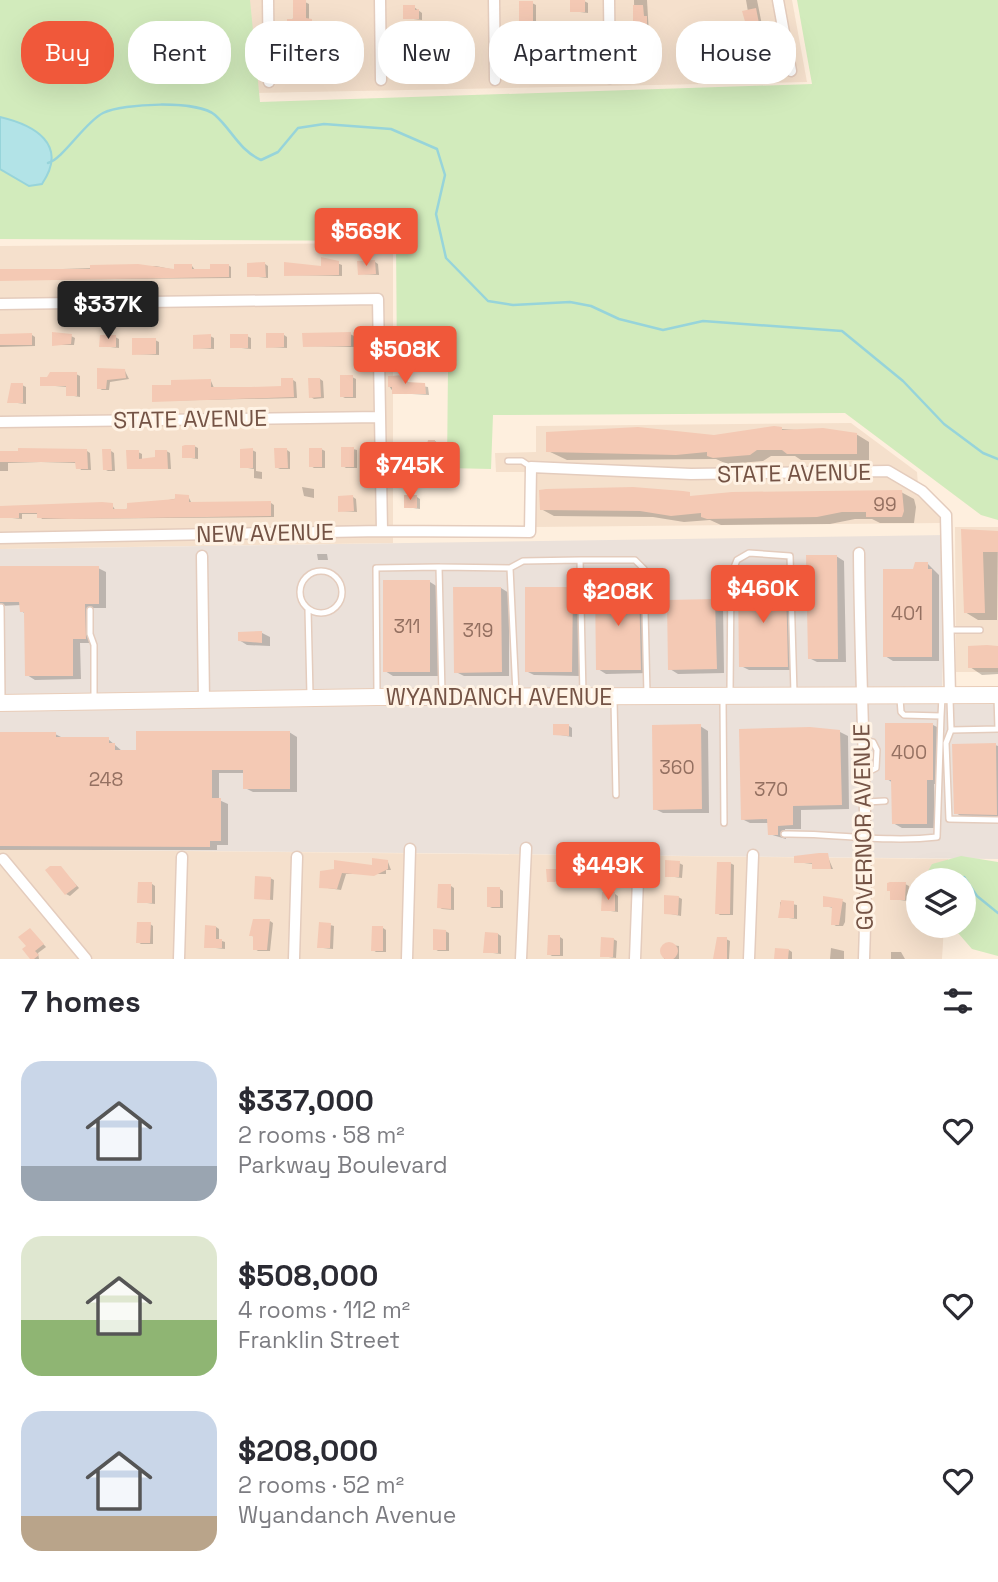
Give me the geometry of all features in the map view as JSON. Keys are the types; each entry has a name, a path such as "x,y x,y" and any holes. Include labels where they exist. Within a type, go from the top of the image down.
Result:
{"street":[{"path":"268,0 268,21"},
{"path":"380,0 380,21"},
{"path":"494,0 494,21"},
{"path":"609,0 609,21"},
{"path":"778,0 782,21"},
{"path":"0,304 378,299 382,531"},
{"name":"STATE AVENUE","path":"0,422 380,416"},
{"name":"STATE AVENUE","path":"531,467 691,474 888,471 922,491 946,515 946,696"},
{"name":"NEW AVENUE","path":"0,538 382,531 530,533 531,467"},
{"name":"GOVERNOR AVENUE","path":"859,553 860,696 867,839 864,959"},
{"path":"202,556 204,700"},
{"name":"WYANDANCH AVENUE","path":"1,703 377,697 997,695"},
{"path":"521,959 526,848"},
{"path":"407,959 410,849"},
{"path":"635,959 639,853"},
{"path":"749,959 753,855"},
{"path":"293,959 297,856"},
{"path":"178,959 182,857"},
{"path":"2,859 86,959"}],"lane":[{"path":"508,461 523,461 531,467"},
{"path":"724,823 731,575 737,559 757,553 790,556 794,696"},
{"path":"377,697 376,568 510,568 523,561 635,559 644,569 647,697"},
{"path":"580,560 583,697"},
{"path":"439,567 442,697"},
{"path":"510,568 516,697"},
{"path":"309,609 328,613 339,604 343,590 336,577 323,571 304,579 300,592 309,609 310,698"},
{"path":"1,607 1,703"},
{"path":"90,610 90,634 94,645 94,702"},
{"path":"948,630 980,630"},
{"path":"951,730 998,729 997,695"},
{"path":"900,696 901,712 904,715 941,716"},
{"path":"784,834 826,833 867,839 937,835 941,716 946,696"},
{"path":"946,696 951,730 946,743 949,819 998,820"},
{"path":"614,697 616,794"},
{"path":"866,802 884,801"}],"shaded area":[{"path":"0,0 792,0 796,21 676,21 676,84 706,84 0,98"},
{"path":"796,22 807,82 796,82"},
{"path":"393,243 393,543 0,549 0,246"},
{"path":"851,423 917,472 919,497 938,513 942,523 536,527 535,472 496,472 495,453 536,452 536,426"},
{"path":"955,527 998,527 998,672 956,672"},
{"path":"946,535 942,695 998,695 998,859 0,849 0,549"},
{"path":"0,849 948,859 948,868 906,868 906,938 943,938 942,959 0,959"}],"green space":[{"path":"0,0 250,0 252,21 245,21 245,84 258,84 260,102 812,84 797,0 998,0 998,520 981,515 845,413 493,415 491,469 447,468 448,366 397,363 396,241 0,239"},
{"path":"961,856 998,862 998,956 972,949 962,938 976,938 976,868 930,868 932,864"}],"water":[{"path":"0,117 35,131 50,147 52,158 42,184 29,186 0,169"}],"building":[{"path":"293,0 306,0 306,18 312,21 287,21 293,19"},
{"path":"570,0 585,0 585,12 570,12"},
{"path":"519,1 533,1 533,21 519,21"},
{"path":"403,5 415,5 415,10 419,9 419,19 403,19"},
{"path":"633,5 643,5 647,21 633,21"},
{"path":"756,8 759,21 745,21 742,11"},
{"path":"321,257 339,261 339,275 284,276 284,262 321,266"},
{"path":"375,260 376,274 358,275 357,261"},
{"path":"265,262 266,277 247,277 247,263"},
{"path":"138,264 174,269 174,264 192,264 192,269 210,269 210,264 229,264 229,277 0,281 0,269 90,269 90,265"},
{"path":"52,332 72,334 71,344 52,346"},
{"path":"351,332 351,346 303,347 302,333"},
{"path":"32,333 32,345 0,345 0,334"},
{"path":"266,333 284,333 284,347 266,348"},
{"path":"211,334 211,348 193,349 193,335"},
{"path":"230,334 248,334 248,348 230,348"},
{"path":"100,335 116,335 116,347 99,347"},
{"path":"132,338 156,338 156,354 132,355"},
{"path":"97,368 125,369 126,378 107,380 106,389 97,389"},
{"path":"50,372 77,372 77,396 66,396 66,386 40,386 40,377 47,377"},
{"path":"340,375 353,375 353,397 340,397"},
{"path":"406,375 406,382 425,383 426,394 392,394 392,387 388,387 388,376"},
{"path":"281,378 293,378 294,397 152,402 152,385 171,385 171,380 211,379 211,387 251,387 281,386"},
{"path":"308,378 320,378 321,397 309,398"},
{"path":"11,383 23,383 23,403 7,403"},
{"path":"638,427 714,435 782,427 782,430 823,428 857,433 857,454 787,454 782,450 757,450 750,455 713,458 707,456 707,452 676,455 546,452 546,432"},
{"path":"428,440 435,440 435,461 405,461 405,443 427,444"},
{"path":"195,445 195,458 182,458 182,446"},
{"path":"341,447 354,447 354,467 341,467"},
{"path":"18,448 87,449 88,469 76,469 75,462 0,462 0,451 18,451"},
{"path":"253,448 253,468 240,468 240,449"},
{"path":"274,448 287,448 288,468 275,468"},
{"path":"309,448 322,448 322,467 309,467"},
{"path":"102,449 111,449 112,470 103,470"},
{"path":"126,450 139,450 139,459 155,457 155,450 167,450 168,469 127,469"},
{"path":"633,487 690,492 690,496 732,492 902,490 904,511 902,517 866,517 866,512 842,512 817,517 707,519 701,517 701,513 671,516 640,511 540,510 539,490"},
{"path":"175,494 189,495 189,502 271,501 271,516 71,519 37,518 37,513 19,513 19,518 0,518 0,506 102,502 113,503 113,509 127,509 127,503 175,499"},
{"path":"353,495 354,511 338,512 338,496"},
{"path":"404,495 417,495 417,508 404,508"},
{"path":"961,529 998,531 998,552 983,552 985,613 964,613"},
{"path":"806,555 837,555 838,659 808,659"},
{"path":"915,562 928,562 928,569 932,569 932,657 883,657 883,569 913,569"},
{"path":"0,566 99,566 99,604 85,604 86,639 73,639 73,676 25,676 24,612 20,612 19,602 0,602"},
{"path":"383,580 430,580 430,672 383,672"},
{"path":"738,582 786,582 788,667 739,667"},
{"path":"639,585 641,670 596,670 595,586"},
{"path":"453,587 501,587 502,672 454,673"},
{"path":"525,587 573,587 572,672 525,672"},
{"path":"715,599 717,669 668,670 667,600"},
{"path":"262,631 262,643 238,641 238,632"},
{"path":"968,646 998,646 998,668 968,668"},
{"path":"885,723 933,723 933,780 927,780 927,824 892,824 891,780 885,780"},
{"path":"553,724 569,724 569,736 553,735"},
{"path":"701,724 702,809 653,810 652,725"},
{"path":"810,727 840,730 842,805 793,806 793,825 778,826 778,835 768,835 767,819 741,820 739,729"},
{"path":"136,731 290,731 290,789 243,789 243,770 212,770 212,798 221,798 221,841 210,841 210,847 0,846 0,732 56,732 56,737 109,737 109,743 115,743 115,750 136,750"},
{"path":"996,743 997,815 954,814 952,744"},
{"path":"828,853 831,869 812,869 812,863 794,863 794,856"},
{"path":"372,858 388,860 388,869 374,876 342,873 337,889 319,888 320,871 334,869 334,860 372,865"},
{"path":"665,860 680,861 679,877 665,877"},
{"path":"717,862 731,862 730,914 715,914"},
{"path":"50,866 61,866 77,886 65,895 45,870"},
{"path":"546,869 562,869 561,877 555,882 547,882"},
{"path":"255,876 271,877 270,900 254,899"},
{"path":"138,882 152,882 152,903 137,903"},
{"path":"906,882 905,900 890,900 887,883"},
{"path":"438,884 451,884 451,909 437,908"},
{"path":"487,887 500,887 500,907 487,907"},
{"path":"602,892 615,892 615,911 601,911"},
{"path":"664,895 679,896 678,915 664,914"},
{"path":"823,896 843,899 839,925 831,925 832,907 823,907"},
{"path":"781,900 794,901 794,918 778,918"},
{"path":"253,919 270,919 267,950 253,950 253,936 249,936"},
{"path":"137,922 151,922 150,943 136,943"},
{"path":"319,922 331,923 330,948 317,948"},
{"path":"205,925 216,926 216,939 222,939 222,948 204,948"},
{"path":"372,926 383,926 383,951 371,951"},
{"path":"30,928 44,944 35,951 39,955 34,959 30,959 22,949 26,946 18,937"},
{"path":"433,929 446,930 446,950 433,950"},
{"path":"485,932 498,933 498,953 483,953"},
{"path":"548,935 560,935 560,955 547,955"},
{"path":"601,937 614,938 613,957 600,957"},
{"path":"717,937 727,937 727,959 713,959"},
{"path":"669,942 677,948 677,954 672,959 663,957 660,951 663,945"},
{"path":"775,948 789,949 788,959 774,959"}],"waterway":[{"path":"48,163 60,155 103,113 143,105 177,105 206,110 215,115 247,151 261,160 278,152 298,128 324,124 391,129 437,149 445,175 436,214 446,258 488,301 513,305 570,302 591,306 619,319 663,330 703,321 842,331 903,381 944,424 983,453 998,459"},
{"path":"976,895 998,913"}]}
